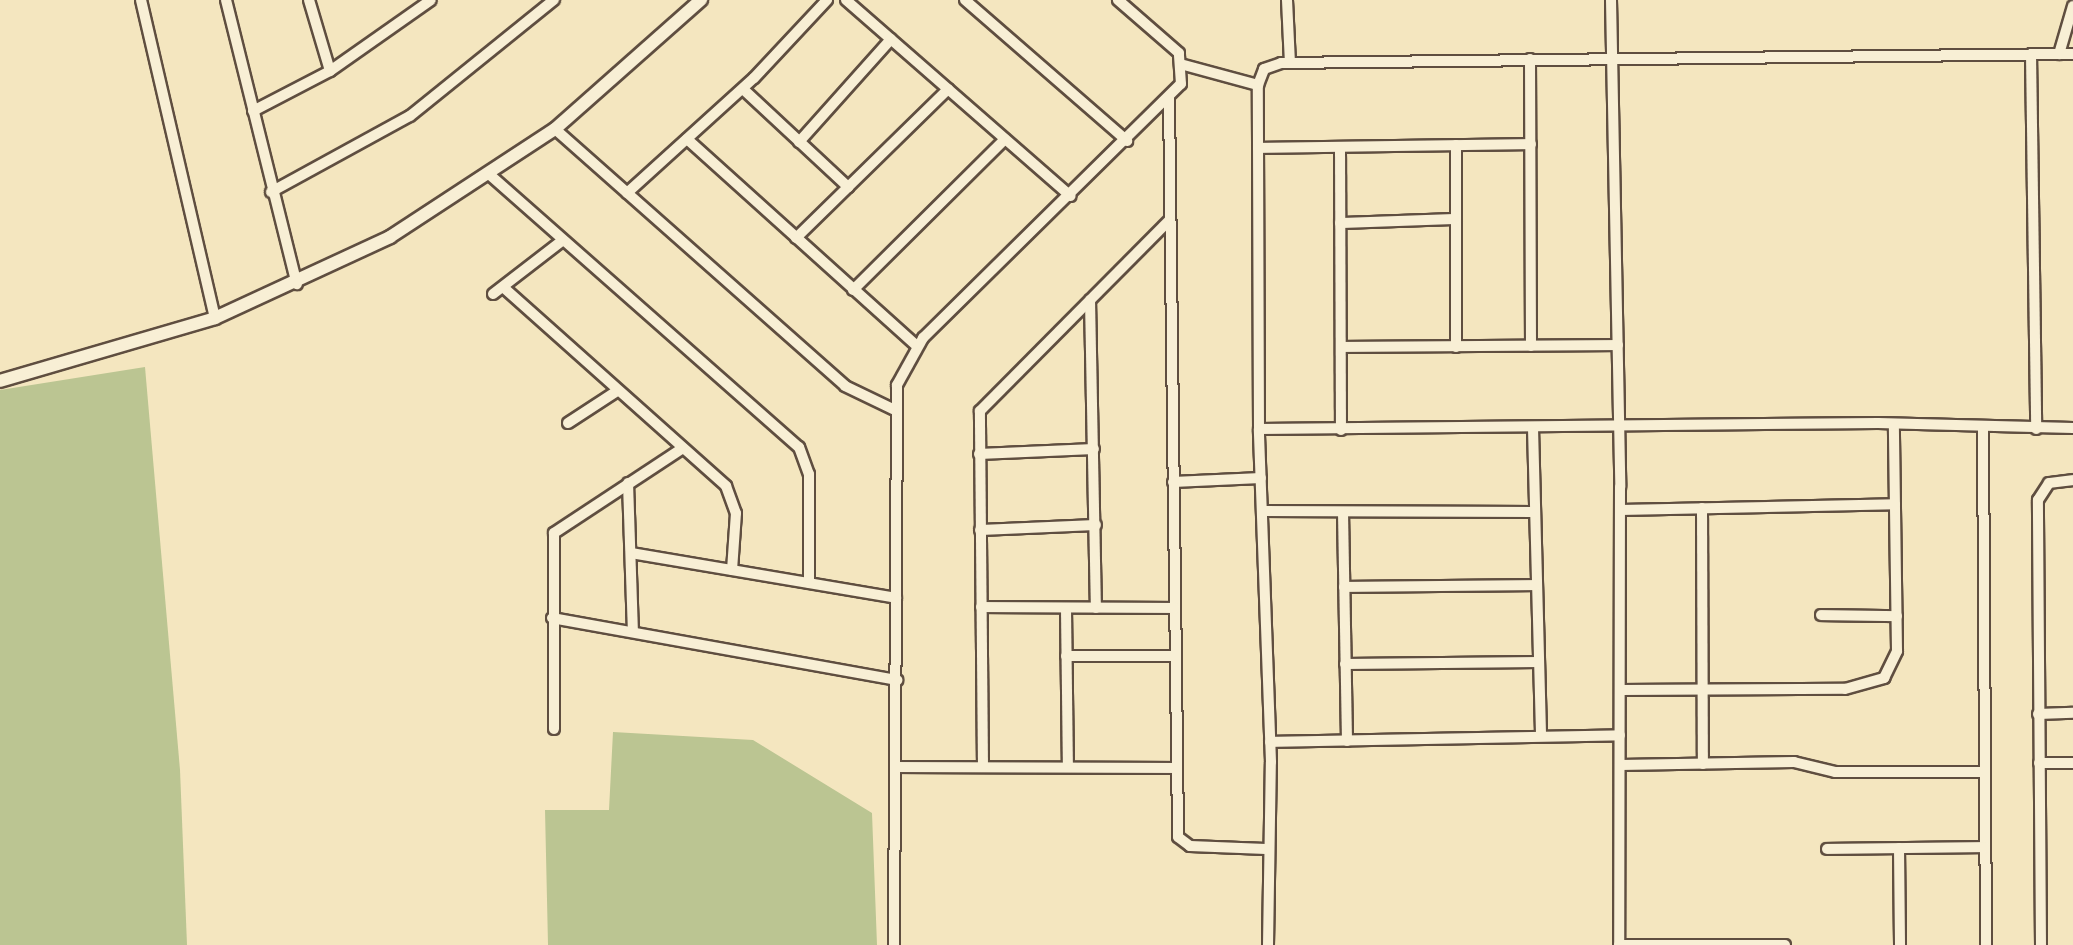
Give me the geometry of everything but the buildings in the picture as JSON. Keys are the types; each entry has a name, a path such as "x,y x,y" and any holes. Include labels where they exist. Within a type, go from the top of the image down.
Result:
{"street":[{"path":"141,0 215,318"},
{"path":"226,0 271,192 297,284"},
{"path":"309,0 330,71"},
{"path":"253,111 330,71 431,0"},
{"path":"271,192 410,116 554,0"},
{"path":"0,381 215,318 297,284 490,174 555,129 701,0"},
{"path":"627,193 743,89 827,0"},
{"path":"846,0 1070,196"},
{"path":"965,0 1127,141"},
{"path":"894,945 898,766 893,409 900,375 917,346 1127,141 1181,84 1184,65 1174,47 1118,0"},
{"path":"1287,0 1290,62"},
{"path":"1611,0 1620,510 1619,945 1785,945"},
{"path":"2059,54 2073,6"},
{"path":"799,142 891,39"},
{"path":"2031,54 2036,429"},
{"path":"1268,945 1266,849 1270,742 1259,429 1258,85 1268,66 1290,62 1613,57 2073,54"},
{"path":"1530,59 1531,346"},
{"path":"1184,65 1258,85"},
{"path":"743,89 848,187"},
{"path":"796,238 948,89"},
{"path":"1169,97 1176,768 1180,841 1266,849"},
{"path":"555,129 845,386 893,409"},
{"path":"687,139 917,346"},
{"path":"853,290 1006,139"},
{"path":"1258,148 1531,144"},
{"path":"1456,145 1456,346"},
{"path":"1340,147 1341,430"},
{"path":"490,174 802,451 809,474 809,583"},
{"path":"1340,223 1456,219"},
{"path":"983,766 979,454 986,401 1170,220"},
{"path":"493,294 563,240"},
{"path":"503,287 683,447 734,500 732,570"},
{"path":"1090,300 1096,608"},
{"path":"1341,347 1618,345"},
{"path":"568,423 617,391"},
{"path":"1259,429 1894,424 2073,428"},
{"path":"1620,690 1870,686 1893,666 1898,617 1894,424"},
{"path":"1983,427 1986,945"},
{"path":"1533,428 1541,736"},
{"path":"554,729 554,533 683,447"},
{"path":"979,454 1094,449"},
{"path":"1173,482 1261,478"},
{"path":"2041,945 2038,500 2049,483 2073,480"},
{"path":"628,483 633,632"},
{"path":"1620,510 1895,504"},
{"path":"1702,508 1705,690 1703,764"},
{"path":"1262,510 1535,512"},
{"path":"1343,512 1347,741"},
{"path":"980,530 1096,525"},
{"path":"631,553 896,598"},
{"path":"1344,587 1537,585"},
{"path":"981,607 1066,610 1174,608"},
{"path":"1066,610 1068,767"},
{"path":"1821,615 1898,617"},
{"path":"552,618 897,680"},
{"path":"1066,656 1175,656"},
{"path":"1345,664 1539,662"},
{"path":"2038,714 2073,713"},
{"path":"1270,742 1620,735"},
{"path":"2039,764 2073,762"},
{"path":"1620,765 1703,764 1985,772"},
{"path":"898,766 1176,768"},
{"path":"1827,849 1985,847"},
{"path":"1899,848 1900,945"}],"green space":[{"path":"145,367 180,770 187,945 0,945 0,390"},
{"path":"613,732 753,740 872,813 877,945 548,945 545,810 609,810"}]}
